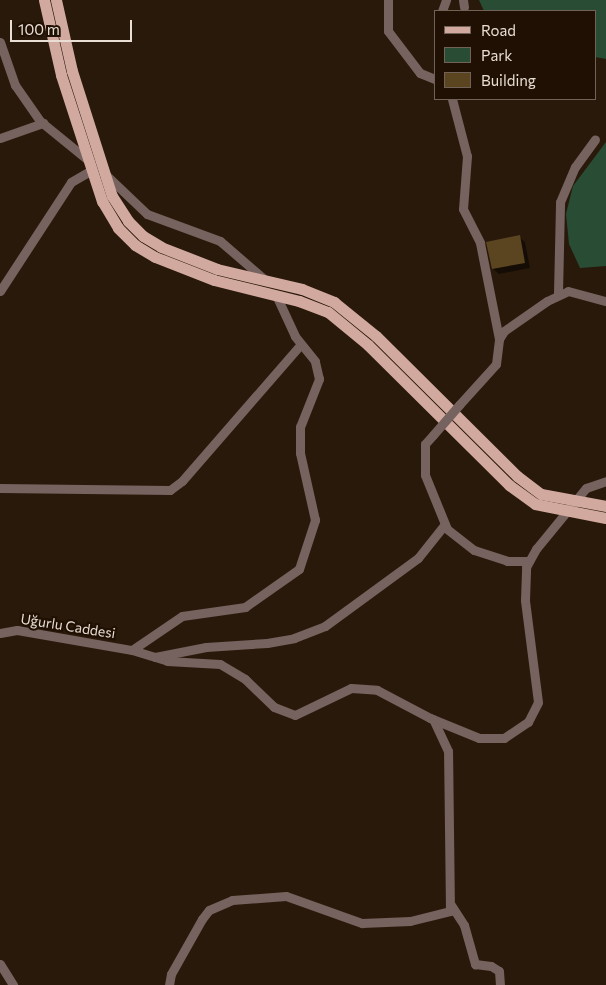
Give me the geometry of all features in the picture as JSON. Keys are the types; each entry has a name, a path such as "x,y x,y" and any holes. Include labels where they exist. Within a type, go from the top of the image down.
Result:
{"main road":[{"path":"44,0 61,75 102,201 118,228 135,245 156,257 214,280 276,295 328,312 368,345 509,484 535,504 606,518"},
{"path":"56,0 72,71 112,196 128,221 142,236 161,247 217,269 266,281 334,302 376,336 516,476 541,494 576,502 606,506"}],"street":[{"path":"388,0 388,31 402,53 420,72 434,79"},
{"path":"0,42 15,85 43,123 90,165 105,173 147,214 220,241 266,281"},
{"path":"452,100 467,156 463,210 480,243 499,339 496,364 425,444 424,475 447,529 474,550 508,562 529,561 586,488 606,481"},
{"path":"0,138 43,123"},
{"path":"558,293 560,202 575,167 596,139"},
{"path":"0,292 71,182 90,165"},
{"path":"499,339 504,331 558,293 581,294 606,301"},
{"path":"132,650 182,616 245,607 299,570 315,520 300,453 300,427 319,380 315,361 301,344 276,295"},
{"path":"0,488 170,490 182,481 301,344"},
{"path":"155,657 206,647 294,638 325,626 418,558 445,524"},
{"name":"Uğurlu Caddesi","path":"0,633 17,630 132,650 155,657 220,664 245,679 274,707 295,715 351,688 377,690 433,719 479,738 504,738 528,722 538,702 525,600 526,567 529,561"},
{"path":"169,985 171,974 202,919 209,910 232,900 286,896 362,923 410,921 450,911 448,751 433,719"},
{"path":"451,905 464,925 475,964 491,966 499,971 500,985"},
{"path":"0,964 13,985"}],"green space":[{"path":"479,0 606,0 606,59 596,57 596,10 484,10"},
{"path":"606,142 606,266 580,268 569,244 566,214 573,186"}],"building":[{"path":"520,235 525,263 492,269 486,242"}]}
